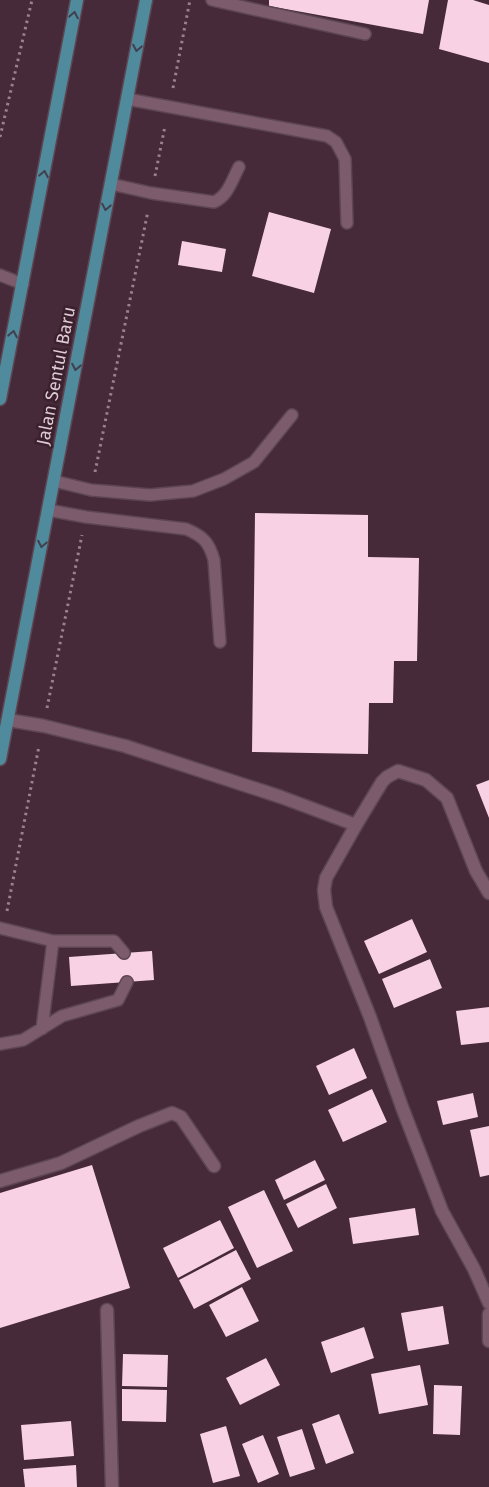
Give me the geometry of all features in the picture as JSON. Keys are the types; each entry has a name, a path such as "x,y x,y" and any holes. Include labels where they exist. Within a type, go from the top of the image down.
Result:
{"main road":[{"path":"0,399 77,0"},
{"name":"Jalan Sentul Baru","path":"0,759 5,723 54,481 146,0"}],"street":[{"path":"5,723 44,726 125,746 281,797 356,825"},
{"path":"489,893 476,871 447,798 426,780 398,772 387,777 382,782 326,878 324,890 326,907 370,1017 402,1108 442,1211 474,1269 489,1303"},
{"path":"0,1181 61,1163 139,1126 172,1113 181,1117 214,1166"},
{"path":"107,1310 112,1487"},
{"path":"489,1314 489,1342"}],"lane":[{"path":"212,0 365,34"},
{"path":"127,99 327,136 336,142 345,159 347,223"},
{"path":"111,184 151,193 214,202 221,199 225,194 239,167"},
{"path":"0,275 23,284"},
{"path":"54,481 92,490 150,495 193,491 224,479 254,462 292,415"},
{"path":"48,510 86,517 186,529 200,534 211,548 214,560 220,642"},
{"path":"0,928 53,941 114,940 124,953"},
{"path":"42,1028 53,941"},
{"path":"0,1044 23,1040 62,1016 118,1000 127,982"}],"path":[{"path":"0,137 32,0"}],"building":[{"path":"269,0 429,0 423,34 269,6"},
{"path":"448,0 473,0 489,5 489,63 439,49"},
{"path":"269,212 331,229 314,293 252,276"},
{"path":"182,241 226,249 222,272 178,265"},
{"path":"255,513 368,515 368,557 419,558 417,661 394,661 393,703 369,703 368,754 252,752"},
{"path":"489,780 489,818 476,785"},
{"path":"412,919 427,952 379,974 364,941"},
{"path":"152,951 154,980 71,986 69,957"},
{"path":"430,959 442,988 394,1008 382,979"},
{"path":"489,1007 489,1042 461,1045 456,1011"},
{"path":"354,1048 367,1078 329,1095 316,1066"},
{"path":"372,1089 387,1122 343,1142 328,1110"},
{"path":"473,1093 478,1117 443,1125 437,1101"},
{"path":"489,1126 489,1175 480,1177 470,1130"},
{"path":"315,1160 325,1180 284,1200 275,1180"},
{"path":"92,1165 130,1288 0,1328 0,1193"},
{"path":"326,1184 337,1208 298,1228 286,1204"},
{"path":"264,1190 293,1251 257,1268 228,1207"},
{"path":"415,1208 419,1235 353,1244 349,1218"},
{"path":"220,1220 234,1248 178,1278 163,1248"},
{"path":"236,1250 251,1279 194,1309 179,1280"},
{"path":"242,1287 259,1321 226,1337 209,1305"},
{"path":"443,1306 449,1344 408,1351 401,1313"},
{"path":"364,1327 374,1358 331,1373 321,1342"},
{"path":"123,1354 168,1355 167,1387 122,1386"},
{"path":"266,1358 280,1385 240,1405 226,1378"},
{"path":"420,1365 428,1405 379,1414 371,1374"},
{"path":"434,1385 462,1386 460,1435 433,1434"},
{"path":"122,1389 167,1390 166,1422 122,1421"},
{"path":"339,1414 354,1453 326,1464 312,1424"},
{"path":"71,1421 74,1456 24,1460 21,1425"},
{"path":"226,1426 240,1476 213,1483 200,1434"},
{"path":"302,1429 315,1469 290,1477 277,1437"},
{"path":"263,1435 279,1474 258,1483 242,1444"},
{"path":"76,1465 77,1487 25,1487 23,1469"}]}
